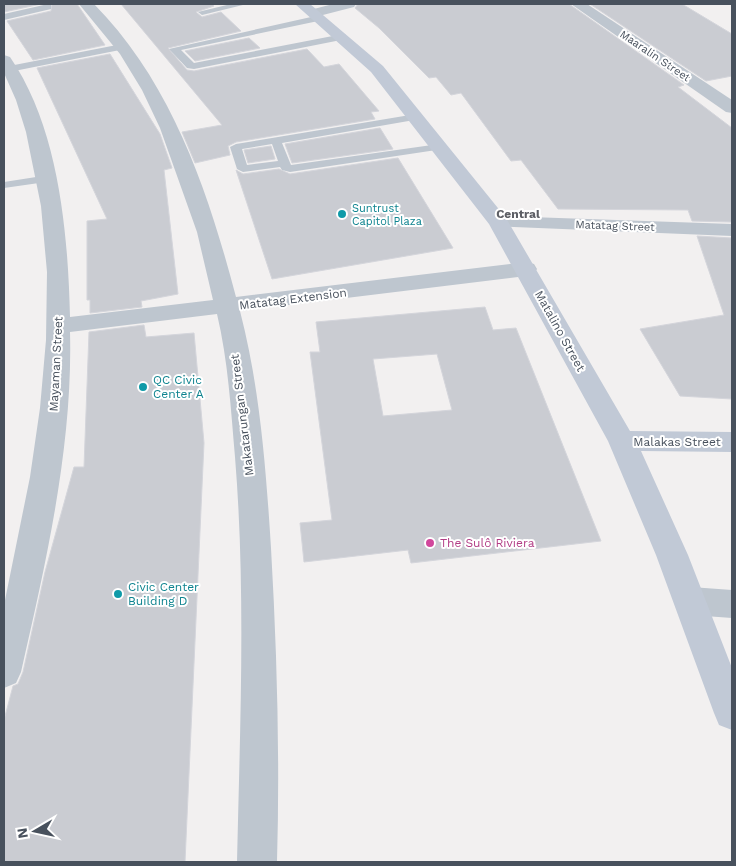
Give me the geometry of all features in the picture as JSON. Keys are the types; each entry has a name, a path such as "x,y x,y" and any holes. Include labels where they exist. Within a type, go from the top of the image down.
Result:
{"street":[{"name":"Makatarungan Street","path":"86,4 122,46 162,109 197,193 228,307 247,434 259,612 257,862"},
{"path":"312,12 349,4"},
{"name":"Maaralin Street","path":"578,4 732,108"},
{"name":"Matalino Street","path":"312,12 343,37 377,69 499,222 622,441 691,601 732,713"},
{"name":"Mayaman Street","path":"4,672 36,523 53,413 59,326 58,244 48,179 31,117 6,66"},
{"name":"Matatag Street","path":"499,222 732,230"},
{"name":"Matatag Extension","path":"59,326 228,307 526,269"},
{"name":"Malakas Street","path":"622,441 732,442"},
{"path":"691,601 732,604"}],"lane":[{"path":"202,12 243,4"},
{"path":"4,18 48,7"},
{"path":"312,12 174,49 190,66 194,66 343,37"},
{"path":"6,66 122,46"},
{"path":"285,163 241,168 236,147 416,117"},
{"path":"276,140 286,168 290,169 439,147"},
{"path":"4,184 48,179"}],"building":[{"path":"4,4 41,4 4,12"},
{"path":"52,4 77,4 105,45 33,60 7,21 51,11"},
{"path":"121,4 212,4 214,6 196,12 202,17 221,12 241,31 168,48 187,70 194,71 307,49 324,67 339,64 379,111 371,112 375,119 236,142 228,146 230,155 195,163 182,132 222,125"},
{"path":"358,4 569,4 684,85 678,87 732,128 732,222 692,221 688,210 558,209 521,160 511,161 461,93 451,95 436,77 429,78 379,28 355,8"},
{"path":"590,4 682,4 732,34 732,76 706,81"},
{"path":"249,38 260,48 195,61 185,51"},
{"path":"110,54 160,134 172,168 164,170 178,294 141,301 142,307 90,313 90,300 87,300 87,221 107,219 37,68"},
{"path":"380,128 393,149 292,163 285,144"},
{"path":"271,146 275,159 248,163 244,150"},
{"name":"Suntrust Capitol Plaza","path":"398,158 453,248 272,279 236,170 243,174 279,169 290,174"},
{"path":"697,236 732,238 732,399 680,396 640,329 724,315"},
{"path":"485,307 493,330 516,328 601,541 411,563 408,550 304,562 300,523 332,520 310,352 320,352 316,322","holes":["437,354 452,410 383,416 373,359"]},
{"name":"Civic Center Building D","path":"144,325 146,337 194,333 204,443 185,862 4,862 4,720 13,686 18,684 23,672 45,572 74,467 84,467 89,332"}],"place":[{"name":"Suntrust Capitol Plaza","path":"342,214"},
{"name":"QC Civic Center A","path":"143,387"},
{"name":"The Sulô Riviera","path":"430,543"},
{"name":"Civic Center Building D","path":"118,594"}],"district":[{"name":"Central","path":"518,214"}]}
